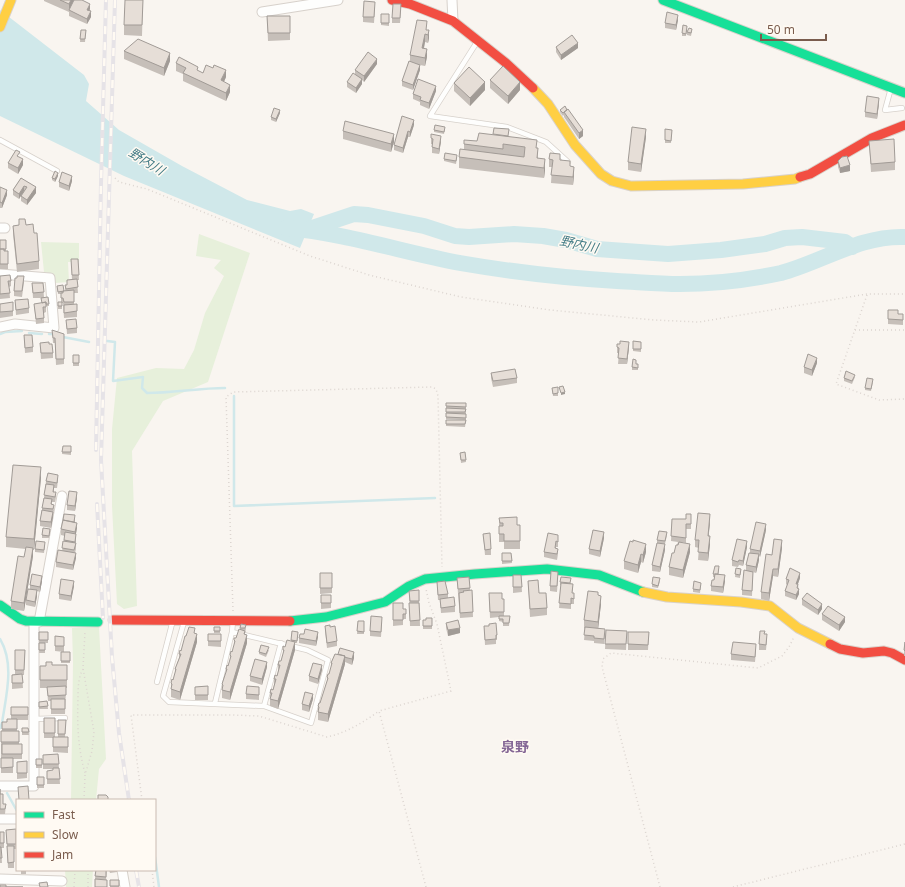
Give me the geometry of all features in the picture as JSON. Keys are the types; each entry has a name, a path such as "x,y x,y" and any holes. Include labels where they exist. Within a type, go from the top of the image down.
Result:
{"street":[{"path":"262,12 338,0"},
{"path":"392,0 423,8 453,21 478,40 506,63 540,95 548,104 575,145 601,174 612,181 631,186 743,184 795,179 810,174 872,138 905,125"},
{"path":"452,0 453,21"},
{"path":"663,0 891,88 905,92"},
{"path":"0,27 11,2"},
{"path":"0,274 50,278 54,328 15,324 0,327"},
{"path":"0,786 34,786 36,622 62,496"},
{"path":"113,620 233,620 280,622 326,617 385,602 409,586 425,579 547,569 599,575 648,594 770,606 798,628 840,649 863,653 884,651 892,653 905,660"},
{"path":"0,605 20,619 36,622 98,622"},
{"path":"0,819 16,819"},
{"path":"122,871 125,887"},
{"path":"0,879 62,881"}],"lane":[{"path":"478,40 430,116 507,127 546,142 568,162"},
{"path":"891,88 885,110 902,108"},
{"path":"0,140 57,170"},
{"path":"156,682 173,620"},
{"path":"185,620 163,696 169,702 264,706 311,723 328,660 307,650 232,632"},
{"path":"215,703 232,632 233,620"},
{"path":"264,706 281,643"},
{"path":"34,719 65,718"}],"path":[{"path":"115,178 119,182 147,189 310,256 369,274 461,296 528,307 654,320 699,322 867,294 905,294"},
{"path":"867,294 836,384 879,400 905,399"},
{"path":"854,330 905,330"},
{"path":"233,620 226,397 233,392 432,387 436,389 438,396 443,577"},
{"path":"142,799 131,715 259,716 327,737 336,735 366,720 379,711 451,691 436,624 429,603 425,579"},
{"path":"84,799 86,775 92,751 94,732 84,668 85,622"},
{"path":"660,887 604,675 602,667 603,659 611,653 758,668 782,656 789,648 798,628"},
{"path":"84,668 80,673 78,687 77,726 80,756 86,775"},
{"path":"379,711 426,887"},
{"path":"733,887 905,844"},
{"path":"74,887 75,871"},
{"path":"88,871 88,887"},
{"path":"152,871 154,887"}],"green space":[{"path":"199,234 250,253 208,382 163,401 132,451 137,606 124,609 117,604 112,506 112,429 117,378 156,368 184,369 194,350 205,313 224,276 214,268 221,260 196,256"},
{"path":"41,242 79,243 79,262 68,262 69,282 55,283 54,274 44,272"},
{"path":"99,627 106,759 99,769 96,799 71,799 72,628"},
{"path":"65,871 93,871 92,887 66,887"}],"water":[{"path":"0,10 84,75 89,84 86,101 119,130 182,166 247,200 290,211 301,209 314,214 300,248 124,176 0,116"}],"building":[{"path":"60,0 71,0 69,4"},
{"path":"74,0 82,0 90,4 87,10 91,11 87,19 69,10"},
{"path":"125,0 143,0 142,25 124,25"},
{"path":"364,1 375,2 374,17 363,17"},
{"path":"393,4 401,4 400,18 392,18"},
{"path":"667,12 678,15 676,25 665,23"},
{"path":"381,14 389,14 389,23 381,23"},
{"path":"267,16 290,16 290,33 268,33"},
{"path":"417,20 427,21 426,30 429,30 428,35 425,34 422,48 427,49 425,58 410,55"},
{"path":"683,25 687,26 686,34 682,33"},
{"path":"689,28 692,29 691,33 687,32"},
{"path":"81,30 86,30 85,39 80,39"},
{"path":"572,35 578,43 561,55 556,47"},
{"path":"138,39 170,53 164,68 124,51"},
{"path":"368,52 377,59 364,76 355,70"},
{"path":"179,57 198,67 197,70 203,73 206,65 213,68 214,65 226,70 221,80 230,85 226,93 183,73 186,68 176,63"},
{"path":"409,61 420,65 413,85 402,81"},
{"path":"503,66 520,82 508,96 490,80"},
{"path":"469,67 485,82 470,98 454,83"},
{"path":"353,73 362,79 356,88 347,82"},
{"path":"418,79 436,86 429,103 420,100 421,97 413,94"},
{"path":"867,96 879,98 877,114 865,112"},
{"path":"565,106 567,110 563,113 560,110"},
{"path":"274,108 280,110 276,119 271,117"},
{"path":"568,109 583,130 579,133 564,112"},
{"path":"402,116 414,120 410,132 408,131 403,148 394,145"},
{"path":"345,121 394,134 391,144 343,131"},
{"path":"435,125 445,127 444,132 434,130"},
{"path":"632,127 646,129 641,164 628,162"},
{"path":"494,128 509,129 508,136 493,134"},
{"path":"665,129 672,130 671,141 665,140"},
{"path":"479,133 537,140 537,158 545,159 544,168 459,157 460,149 524,157 525,147 503,144 503,149 464,144 464,140 477,141"},
{"path":"431,134 441,136 439,149 432,147 433,139 431,138"},
{"path":"894,139 895,162 871,164 869,141"},
{"path":"16,150 20,152 17,156 23,159 18,168 8,163"},
{"path":"445,153 457,155 456,161 444,159"},
{"path":"550,153 560,154 560,160 570,161 570,166 574,167 573,177 551,175 553,160 549,159"},
{"path":"847,156 850,165 840,168 838,161 842,157"},
{"path":"55,171 58,173 55,179 52,178"},
{"path":"62,172 72,176 69,186 59,182"},
{"path":"21,178 36,187 27,200 21,196 27,187 24,186 19,194 13,190"},
{"path":"0,187 7,190 2,203 0,202"},
{"path":"19,219 25,219 26,225 33,224 34,233 37,233 39,261 17,264 13,226 19,225"},
{"path":"0,240 6,240 6,249 0,249"},
{"path":"0,249 8,251 8,264 0,264"},
{"path":"71,259 78,259 79,275 72,275"},
{"path":"10,275 11,281 8,281 10,293 0,294 0,276"},
{"path":"17,276 24,276 22,291 14,291 15,278 17,278"},
{"path":"77,279 78,287 66,289 65,285 67,285 67,280"},
{"path":"32,283 43,283 44,292 33,293"},
{"path":"63,285 64,291 58,292 57,286"},
{"path":"74,290 74,302 64,302 63,298 61,298 61,293 63,293 63,291"},
{"path":"48,297 49,304 46,304 46,302 42,303 41,298"},
{"path":"28,299 29,308 16,310 15,300"},
{"path":"13,302 13,311 0,312 0,304"},
{"path":"46,302 46,307 43,307 44,318 36,319 34,304"},
{"path":"58,302 62,302 62,306 58,306"},
{"path":"77,304 77,311 64,313 64,305"},
{"path":"888,310 898,310 898,314 903,314 903,320 888,319"},
{"path":"76,319 77,328 67,329 66,320"},
{"path":"52,330 64,334 64,359 56,359 55,338 53,338"},
{"path":"24,335 32,335 33,347 25,348"},
{"path":"620,341 629,342 627,359 618,358 619,348 617,347 617,344 620,344"},
{"path":"633,341 641,342 641,349 633,349"},
{"path":"49,342 49,344 52,344 53,353 41,353 40,343"},
{"path":"808,354 817,358 812,370 804,367"},
{"path":"73,355 79,355 79,363 73,363"},
{"path":"633,359 636,360 638,368 632,367"},
{"path":"515,369 517,378 493,381 491,373"},
{"path":"846,371 855,375 852,381 844,378"},
{"path":"867,378 873,379 871,389 865,388"},
{"path":"563,386 565,392 561,393 559,387"},
{"path":"558,387 558,393 553,394 552,388"},
{"path":"446,403 466,403 466,407 446,406"},
{"path":"446,408 466,409 465,412 446,412"},
{"path":"446,413 466,414 466,418 446,417"},
{"path":"446,420 466,420 465,424 446,424"},
{"path":"63,446 71,446 71,452 62,452"},
{"path":"465,452 466,460 461,460 460,453"},
{"path":"13,465 41,467 34,539 6,537"},
{"path":"48,473 58,475 57,483 46,481"},
{"path":"46,484 54,485 53,492 56,492 55,497 44,495"},
{"path":"69,491 77,492 75,506 67,505"},
{"path":"44,498 52,499 51,504 54,505 53,509 42,508"},
{"path":"42,510 53,512 51,522 40,521"},
{"path":"698,513 710,514 708,553 698,552 699,540 695,540"},
{"path":"64,514 75,515 74,522 63,520"},
{"path":"686,514 691,514 691,524 686,524 686,538 671,536 672,519 686,519"},
{"path":"517,517 517,525 520,525 520,541 504,541 504,534 499,534 499,526 503,526 503,523 500,523 499,518"},
{"path":"63,520 77,523 75,532 61,529"},
{"path":"756,522 766,524 760,551 750,549"},
{"path":"43,528 50,529 49,536 42,535"},
{"path":"593,530 604,532 600,551 589,549"},
{"path":"659,531 667,532 665,541 657,540"},
{"path":"65,532 76,534 75,542 64,540"},
{"path":"490,533 491,549 485,550 483,534"},
{"path":"548,533 558,535 558,542 556,541 555,548 558,549 557,554 544,552"},
{"path":"737,539 747,541 743,561 739,560 738,562 732,560"},
{"path":"774,539 782,540 778,569 773,569 769,593 761,592 766,554 772,555"},
{"path":"633,540 646,544 638,565 624,561 630,541 633,542"},
{"path":"36,541 45,542 44,550 35,549"},
{"path":"63,541 76,543 74,550 62,548"},
{"path":"679,542 690,544 683,570 669,567 672,553 674,553 676,545 678,545"},
{"path":"657,543 665,544 660,567 652,565"},
{"path":"26,547 33,548 24,603 11,601 18,556 24,557"},
{"path":"58,550 76,553 73,565 56,562"},
{"path":"502,553 511,553 512,561 502,561"},
{"path":"749,553 759,554 756,567 746,565"},
{"path":"715,566 719,566 718,574 713,574"},
{"path":"736,568 741,569 740,575 735,574"},
{"path":"790,568 800,573 796,584 798,584 797,588 799,589 796,595 785,591 789,580 786,579"},
{"path":"744,570 753,572 752,591 742,590"},
{"path":"551,571 558,572 557,586 550,586"},
{"path":"320,573 332,573 332,588 320,588"},
{"path":"32,574 42,576 40,587 30,585"},
{"path":"715,574 725,575 723,587 711,586"},
{"path":"513,575 521,575 522,587 513,587"},
{"path":"469,577 470,588 458,589 457,578"},
{"path":"561,577 571,578 570,583 560,582"},
{"path":"653,577 660,578 658,586 652,584"},
{"path":"61,579 74,581 71,596 59,594"},
{"path":"538,580 539,593 546,593 547,608 530,609 528,581"},
{"path":"445,581 448,594 438,595 437,582"},
{"path":"694,581 701,583 700,590 693,589"},
{"path":"561,583 573,584 572,593 574,593 574,599 571,598 571,604 559,603"},
{"path":"28,589 37,590 35,602 26,600"},
{"path":"419,590 419,601 410,601 409,591"},
{"path":"472,590 473,612 460,613 459,593"},
{"path":"588,591 598,592 598,595 601,596 598,622 584,620"},
{"path":"489,593 502,593 502,599 504,599 504,612 490,612"},
{"path":"807,593 822,604 818,610 802,599"},
{"path":"321,595 331,595 331,603 321,603"},
{"path":"454,597 455,606 441,608 440,599"},
{"path":"393,603 403,603 403,609 406,609 406,614 403,614 403,620 393,620"},
{"path":"409,603 419,603 420,620 410,621"},
{"path":"828,606 845,617 839,625 822,614"},
{"path":"371,616 382,617 381,632 370,631"},
{"path":"499,616 510,616 509,623 503,623 503,619 499,619"},
{"path":"426,618 432,618 432,626 423,626 423,620 426,620"},
{"path":"458,620 460,628 448,630 446,623"},
{"path":"358,621 364,621 364,632 357,631"},
{"path":"496,623 496,639 485,640 484,626 489,626 489,624"},
{"path":"241,624 246,625 245,628 240,628"},
{"path":"330,625 330,627 335,626 337,641 327,643 325,626"},
{"path":"189,627 195,628 194,633 197,634 180,692 171,689 171,683 181,654 179,654 180,650 181,651"},
{"path":"214,627 220,627 220,631 214,631"},
{"path":"585,627 605,629 604,639 584,635"},
{"path":"239,629 245,631 244,634 247,635 230,692 222,690 222,684 235,641 234,638 236,638"},
{"path":"305,629 318,632 316,641 299,638 300,634 304,634"},
{"path":"606,630 627,631 626,644 605,644"},
{"path":"292,631 298,632 297,641 291,640"},
{"path":"760,631 765,631 764,634 767,634 766,645 759,644"},
{"path":"39,632 48,632 48,640 39,640"},
{"path":"628,632 649,632 648,645 628,644"},
{"path":"208,634 221,634 221,641 208,641"},
{"path":"55,636 64,637 64,646 55,646"},
{"path":"287,640 295,642 278,701 270,699 272,693 270,693 271,689 273,690 276,679 274,679 275,675 277,676 280,665 278,665 279,661 281,661 284,650 283,646 285,647"},
{"path":"733,642 756,644 755,657 731,654"},
{"path":"39,643 45,643 45,650 39,650"},
{"path":"261,645 269,647 266,654 259,652"},
{"path":"340,648 354,652 352,659 338,654"},
{"path":"15,650 25,650 24,670 15,670"},
{"path":"61,652 70,652 70,661 61,661"},
{"path":"335,654 345,656 328,714 318,712 318,706"},
{"path":"255,659 267,662 262,679 250,676"},
{"path":"46,662 52,662 52,665 67,665 67,680 40,680 40,666 46,666"},
{"path":"313,663 322,665 318,679 309,676"},
{"path":"22,674 23,683 12,683 12,675"},
{"path":"66,686 66,695 48,696 47,687"},
{"path":"208,686 208,695 195,695 195,687"},
{"path":"247,686 259,687 259,695 246,694"},
{"path":"305,692 313,694 309,706 302,704"},
{"path":"51,699 65,699 65,709 51,709"},
{"path":"47,701 48,706 39,707 39,702"},
{"path":"11,707 28,707 28,715 11,715"},
{"path":"44,718 55,718 55,733 44,733"},
{"path":"7,719 17,719 17,729 2,729 2,722 7,722"},
{"path":"58,720 66,720 65,734 58,734"},
{"path":"22,728 28,728 29,732 22,732"},
{"path":"1,731 19,731 19,742 1,742"},
{"path":"53,737 68,737 68,747 53,747"},
{"path":"2,744 22,744 22,754 2,754"},
{"path":"58,754 59,764 43,764 43,755"},
{"path":"1,758 13,758 13,767 1,768"},
{"path":"36,759 42,759 42,765 36,765"},
{"path":"27,761 27,773 17,773 17,762"},
{"path":"53,768 59,768 60,779 47,779 47,771 53,770"},
{"path":"37,777 44,777 44,785 37,785"},
{"path":"28,786 29,799 19,799 18,787"},
{"path":"0,794 3,794 3,804 6,804 5,809 0,809"},
{"path":"98,795 106,795 108,797 108,799 98,799"},
{"path":"16,829 16,844 7,844 6,830"},
{"path":"0,832 4,832 4,843 0,843"},
{"path":"7,846 14,846 14,862 8,863"},
{"path":"1,847 2,858 0,858"},
{"path":"96,871 106,871 106,877 95,876"},
{"path":"95,879 107,880 107,887 95,887"},
{"path":"110,880 119,880 119,886 110,886"},
{"path":"47,882 48,887 40,887 39,883"},
{"path":"0,885 6,885 6,887 0,887"}],"waterway":[{"name":"野内川","path":"309,229 354,214 368,215 424,226 455,236 469,237 514,234 543,236 566,240 597,249 668,254 721,250 765,244 785,238 802,237 845,242 852,247"},
{"name":"野内川","path":"286,228 330,234 438,259 499,269 578,278 672,284 731,281 781,273 873,240 905,237"},
{"path":"0,334 5,332 22,331"},
{"path":"29,333 42,334"},
{"path":"49,334 54,334"},
{"path":"63,337 89,342"},
{"path":"107,341 115,342 113,381 143,377 142,388 147,393 225,388"},
{"path":"234,396 234,506 435,498"},
{"path":"0,639 5,649 8,669 7,691 0,728"},
{"path":"7,793 16,809"},
{"path":"156,864 159,887"}],"railway":[{"path":"96,450 106,0"},
{"path":"115,0 101,460 112,657 119,733 129,799"},
{"path":"97,504 103,618"},
{"path":"136,871 139,887"}],"traffic: fast":[{"path":"663,0 905,93"},
{"path":"290,621 326,617 385,602 409,586 425,579 475,574 547,569 599,575 643,592"},
{"path":"0,605 20,619 26,621 98,622"}],"traffic: slow":[{"path":"0,27 11,0"},
{"path":"533,88 548,104 575,145 601,174 612,181 631,186 743,184 795,179 800,177"},
{"path":"643,592 667,597 741,602 770,606 798,628 830,644"}],"traffic: jam":[{"path":"392,0 410,4 453,21 506,63 533,88"},
{"path":"800,177 810,174 872,138 905,125"},
{"path":"113,620 290,621"},
{"path":"830,644 840,649 863,653 884,651 892,653 905,660"}],"district":[{"name":"泉野","path":"515,747"}]}
